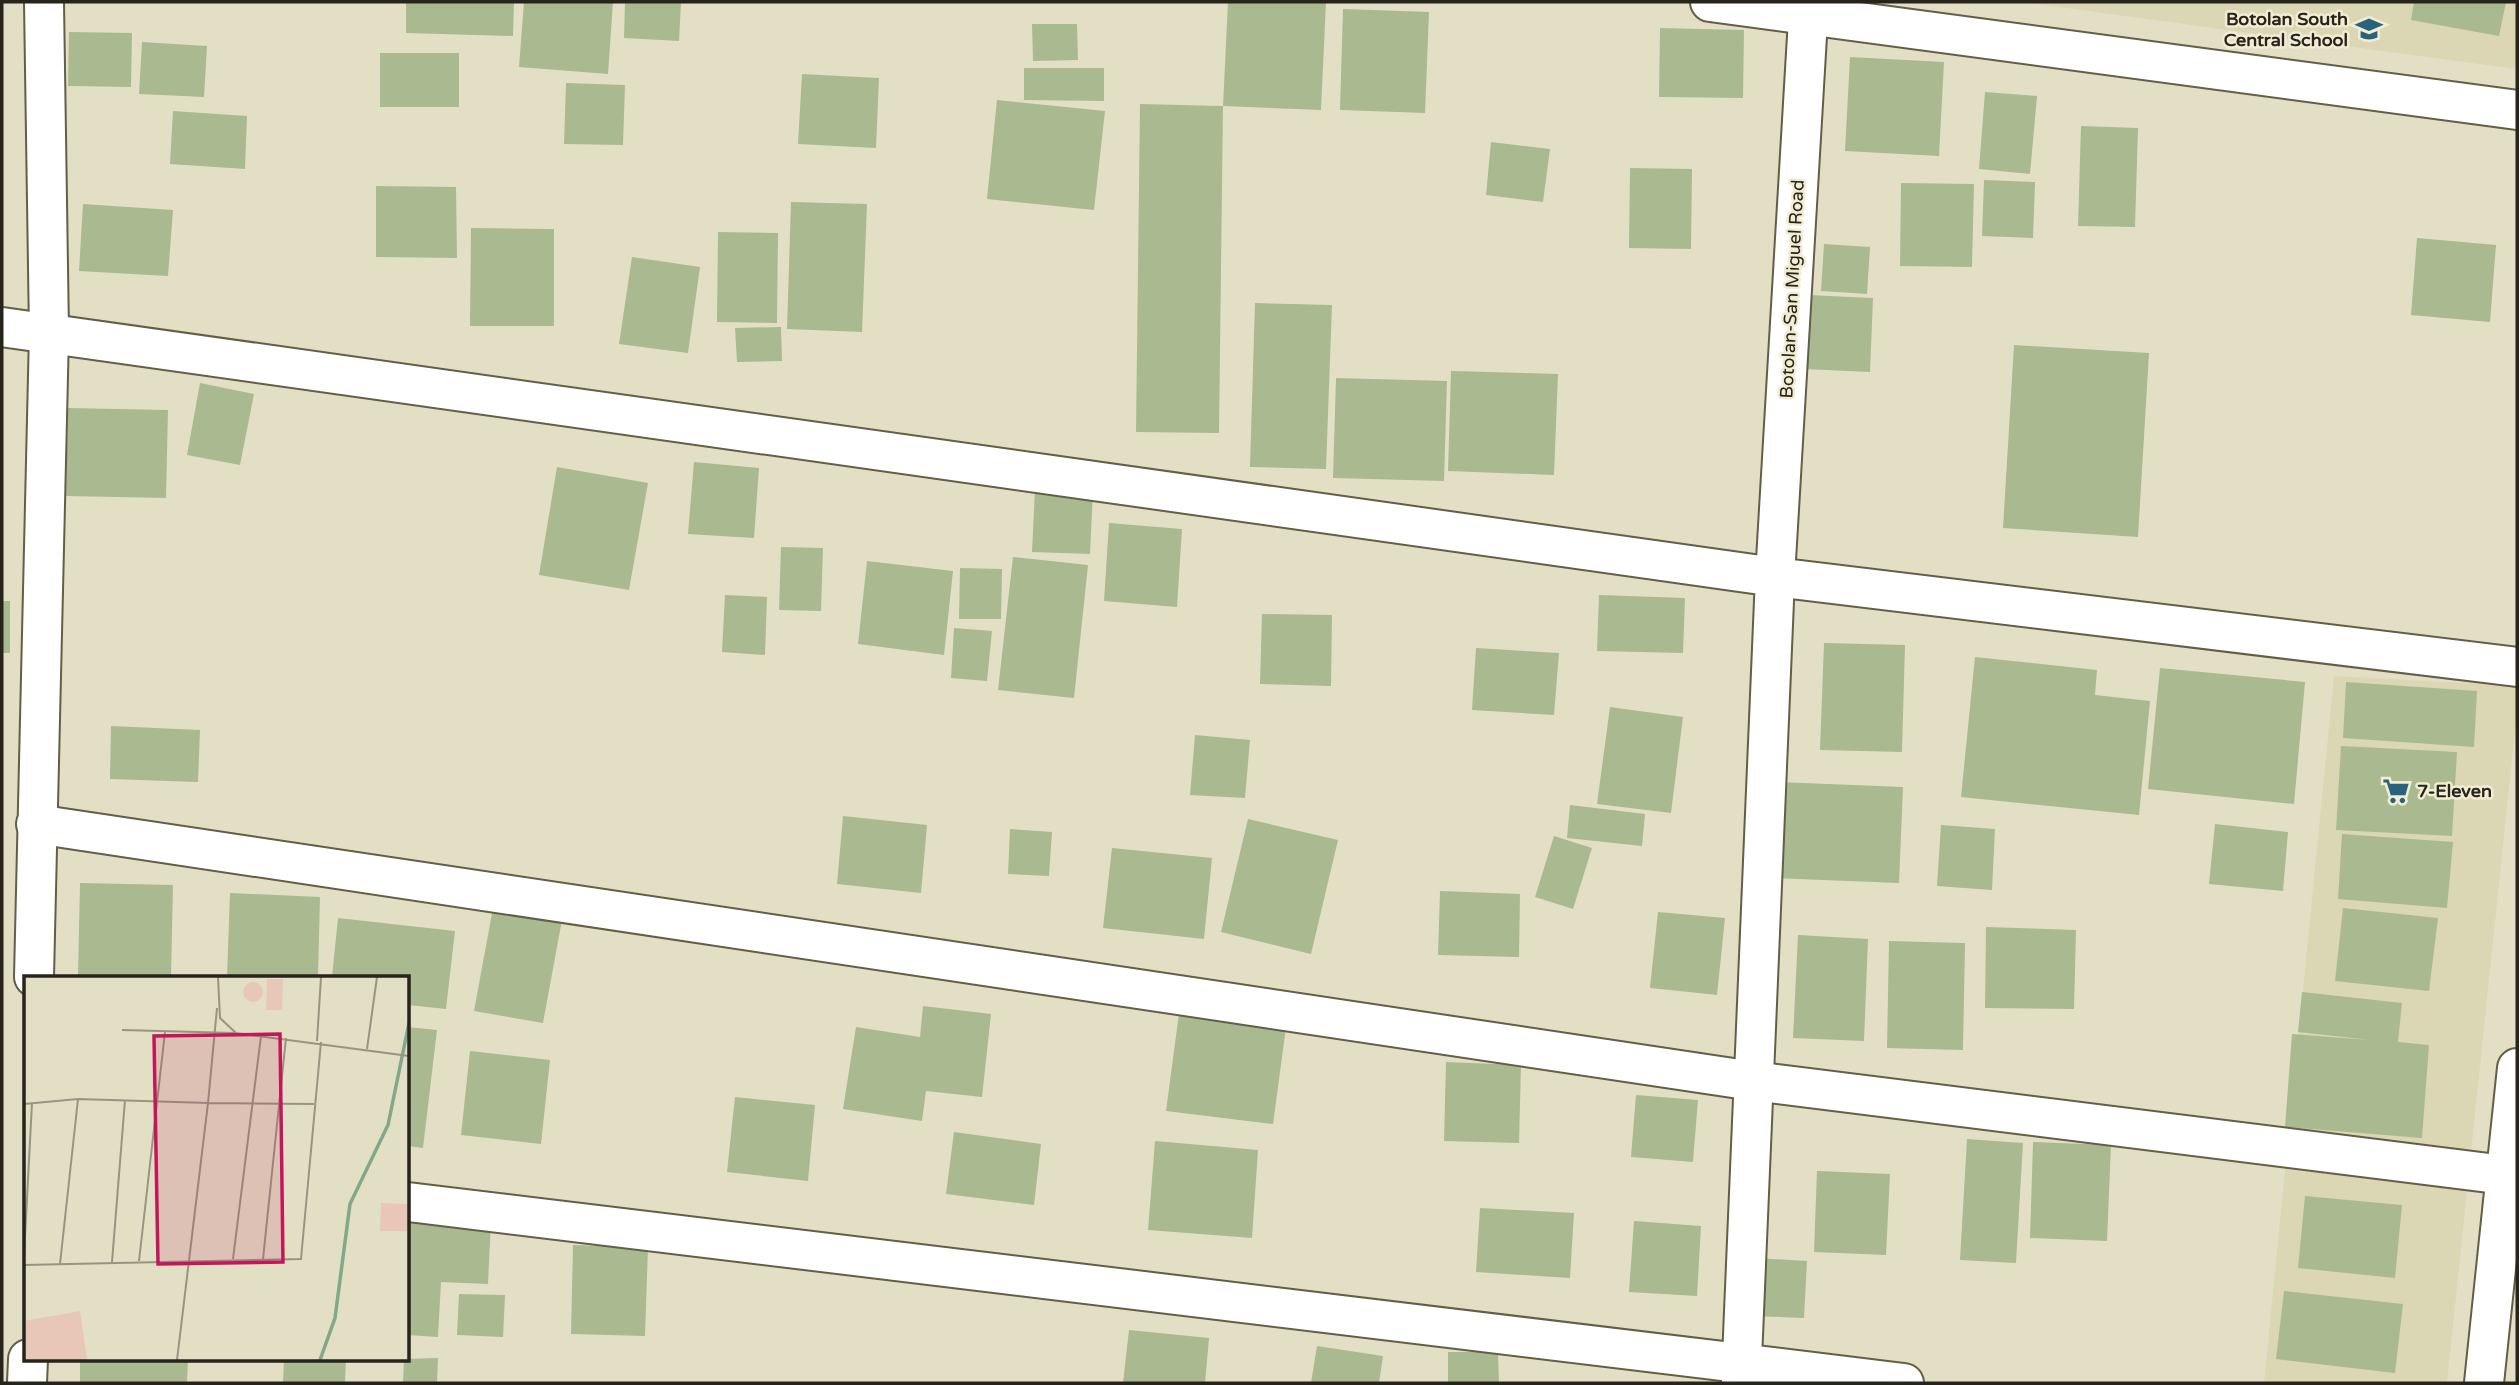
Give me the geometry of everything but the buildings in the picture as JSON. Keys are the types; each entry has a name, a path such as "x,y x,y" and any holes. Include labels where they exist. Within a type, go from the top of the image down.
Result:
{"street":[{"path":"34,976 49,333 44,2"},
{"path":"1710,2 1808,8 2517,110"},
{"name":"Botolan-San Miguel Road","path":"1741,1373 1775,577 1808,8"},
{"path":"2,327 1775,577 2517,667"},
{"path":"36,824 1753,1081 2505,1175"},
{"path":"2484,1383 2517,1069"},
{"path":"410,1202 1741,1373 1904,1383"},
{"path":"27,1383 28,1360"}],"shaded area":[{"name":"Botolan South Central School","path":"2023,2 2517,2 2517,69 2419,56"},
{"path":"2334,676 2517,686 2517,711 2447,1383 2264,1383"}],"place":[{"name":"Botolan South Central School","path":"2369,29"},
{"name":"7-Eleven","path":"2396,791"}]}
